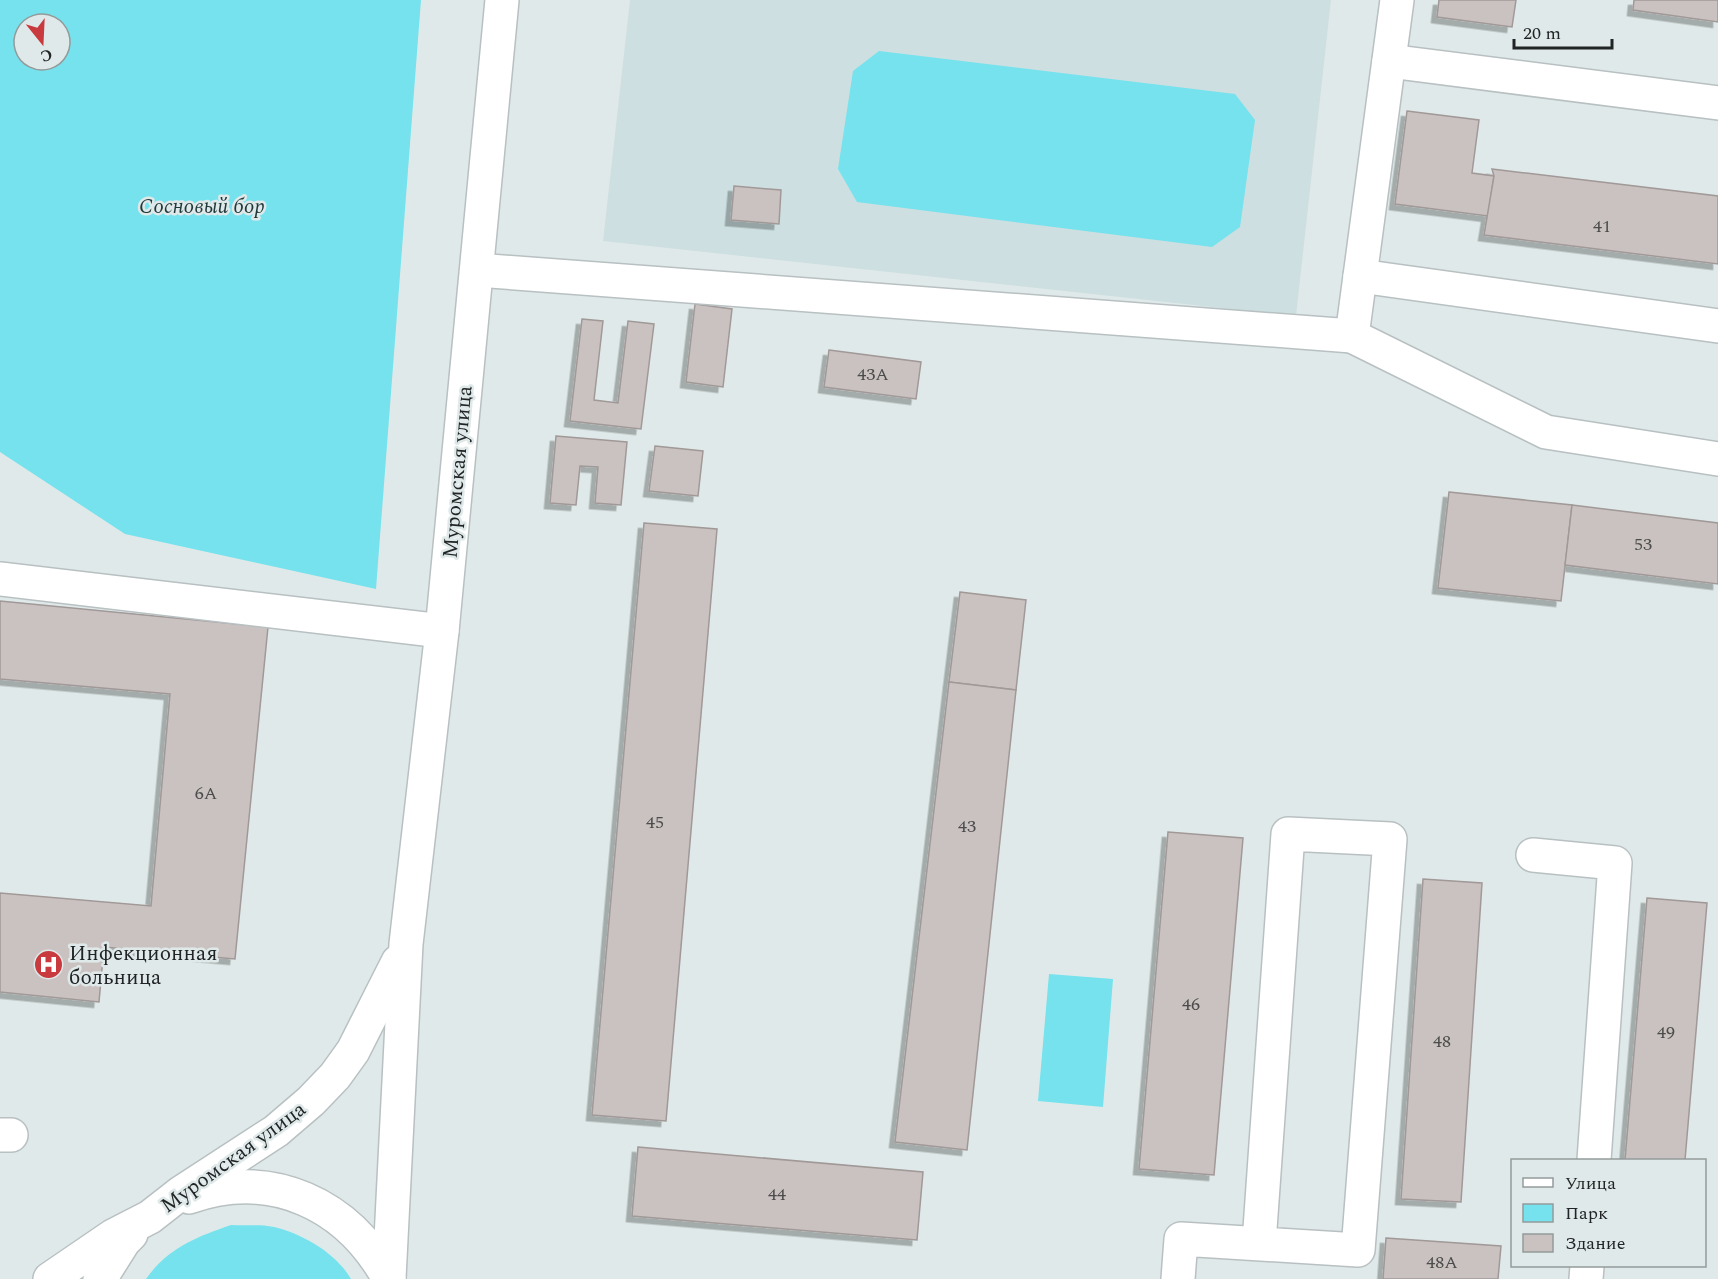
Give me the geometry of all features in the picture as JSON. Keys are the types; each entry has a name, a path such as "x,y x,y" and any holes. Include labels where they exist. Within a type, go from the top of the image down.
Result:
{"main road":[{"name":"Муромская улица","path":"389,1279 406,944 442,631 502,0"},
{"path":"1352,336 1397,0"},
{"path":"1389,61 1718,103"},
{"path":"477,270 1352,336 1546,432 1718,459"},
{"path":"1360,276 1718,326"},
{"path":"0,579 442,631"},
{"path":"1178,1279 1181,1239 1358,1250 1390,839 1288,834 1259,1243"},
{"path":"1533,855 1615,863 1594,1159"},
{"name":"Муромская улица","path":"150,1217 182,1192 276,1131 311,1101 335,1076 364,1031 406,944"},
{"path":"50,1279 113,1236 177,1201 217,1189 238,1186 269,1188 299,1196 328,1209 352,1228 373,1251 389,1279"},
{"path":"100,1279 123,1241 150,1217"}],"shaded area":[{"path":"630,0 1331,0 1296,316 603,241"}],"green space":[{"name":"Сосновый бор","path":"0,0 421,0 376,589 125,534 0,452"},
{"path":"879,51 1235,94 1255,120 1240,227 1212,247 857,202 838,169 853,71"},
{"path":"1049,974 1113,979 1103,1107 1038,1101"},
{"path":"231,1225 269,1226 296,1234 328,1253 351,1279 146,1279 173,1251 206,1234"}],"building":[{"path":"1439,0 1516,0 1512,27 1437,17"},
{"path":"1634,0 1718,0 1718,22 1633,10"},
{"path":"1407,111 1479,120 1472,173 1494,176 1488,216 1395,204"},
{"path":"1492,169 1718,196 1718,264 1484,235 1494,176"},
{"path":"734,186 781,190 779,224 731,220"},
{"path":"695,304 732,309 723,387 686,382"},
{"path":"582,319 603,321 594,400 618,403 628,321 654,324 641,429 570,421"},
{"path":"829,350 921,362 916,399 824,387"},
{"path":"556,436 627,442 621,505 595,503 598,467 580,466 576,505 550,503"},
{"path":"655,446 703,451 698,496 649,491"},
{"path":"1449,492 1572,505 1561,601 1438,588"},
{"path":"1572,505 1718,523 1718,584 1565,565"},
{"path":"644,523 717,529 666,1121 592,1115"},
{"path":"960,592 1026,600 1016,690 949,682"},
{"path":"0,601 268,627 235,959 104,947 99,1002 0,992 0,893 151,906 170,694 0,679"},
{"path":"949,682 1016,690 967,1150 895,1142"},
{"path":"1168,832 1243,838 1214,1175 1139,1169"},
{"path":"1423,879 1482,883 1461,1202 1401,1199"},
{"path":"1647,898 1707,903 1685,1159 1625,1159"},
{"path":"638,1147 923,1172 917,1240 632,1216"},
{"path":"1386,1238 1501,1246 1498,1279 1383,1279"}],"place":[{"name":"Инфекционная больница","path":"48,965"}]}
